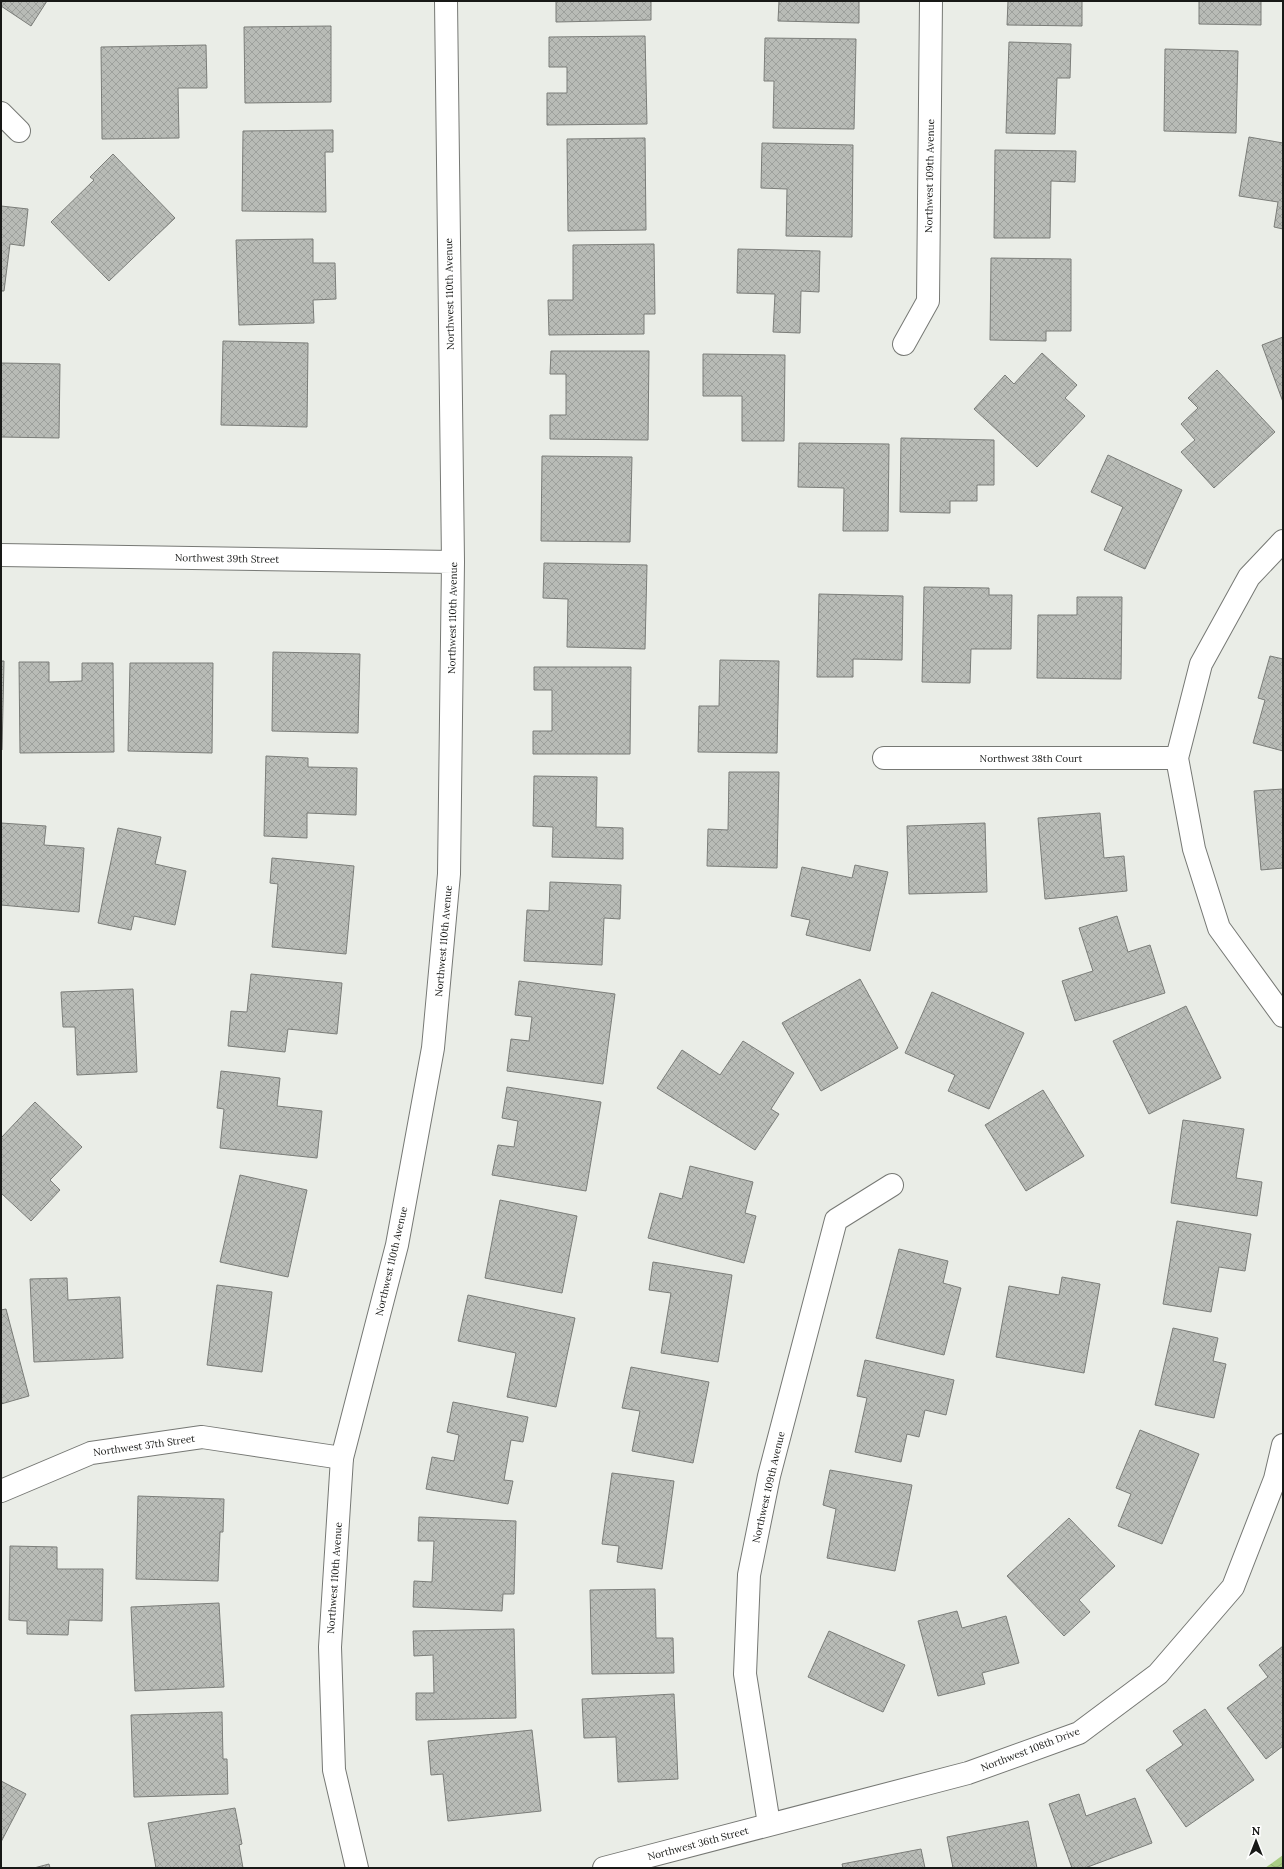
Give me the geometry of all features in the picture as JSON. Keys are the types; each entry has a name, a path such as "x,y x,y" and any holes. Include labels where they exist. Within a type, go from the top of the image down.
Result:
{"street":[{"name":"Northwest 110th Avenue","path":"358,1868 334,1770 330,1648 342,1458 397,1245 433,1048 449,874 453,562 446,1"},
{"name":"Northwest 109th Avenue","path":"904,344 928,301 931,1"},
{"path":"1,113 19,131"},
{"path":"1283,541 1249,577 1202,664 1178,758 1194,849 1219,928 1283,1016"},
{"name":"Northwest 39th Street","path":"1,555 453,562"},
{"name":"Northwest 38th Court","path":"884,758 1178,758"},
{"name":"Northwest 109th Avenue","path":"769,1824 745,1674 751,1568 769,1476 836,1220 892,1184"},
{"name":"Northwest 37th Street","path":"1,1491 91,1453 202,1437 342,1458"},
{"name":"Northwest 108th Drive","path":"769,1824 968,1773 1079,1733 1158,1674 1233,1587 1279,1480 1283,1445"},
{"name":"Northwest 36th Street","path":"604,1868 769,1824"}],"water":[{"path":"1283,1855 1283,1868 1265,1868"}],"building":[{"path":"1,1 47,1 31,26 1,6"},
{"path":"556,1 651,1 651,20 556,22"},
{"path":"779,1 859,1 859,23 778,21"},
{"path":"1008,1 1082,1 1082,26 1007,25"},
{"path":"1199,1 1261,1 1261,25 1199,24"},
{"path":"331,26 331,102 245,103 244,27"},
{"path":"645,36 647,124 547,125 547,93 567,93 567,67 549,67 549,37"},
{"path":"765,38 856,39 854,129 773,128 774,81 764,81"},
{"path":"1009,42 1071,44 1070,78 1057,78 1055,134 1006,133"},
{"path":"206,45 207,88 178,88 179,138 102,139 101,47"},
{"path":"1165,49 1238,51 1236,133 1164,131"},
{"path":"333,130 333,152 325,152 326,212 242,211 243,131"},
{"path":"1249,137 1283,143 1283,229 1274,227 1278,202 1239,196"},
{"path":"645,138 646,230 568,231 567,139"},
{"path":"762,143 853,145 852,237 786,236 787,189 761,188"},
{"path":"995,150 1076,151 1075,182 1051,181 1050,238 994,238"},
{"path":"113,154 175,218 109,281 51,222 94,180 90,177"},
{"path":"1,206 28,209 24,246 10,244 4,291 1,291"},
{"path":"313,239 313,263 335,263 336,299 313,300 314,323 239,325 236,240"},
{"path":"654,244 655,314 644,314 644,334 549,335 548,300 573,300 573,245"},
{"path":"738,249 820,251 819,292 801,291 800,333 773,332 775,294 737,293"},
{"path":"991,258 1071,259 1071,331 1046,331 1046,341 990,340"},
{"path":"1283,337 1283,402 1262,345"},
{"path":"223,341 308,343 307,427 221,425"},
{"path":"551,351 649,351 648,440 550,439 550,415 566,415 566,374 550,374"},
{"path":"1042,353 1077,385 1065,398 1085,416 1037,467 974,409 1005,375 1014,384"},
{"path":"703,354 785,355 784,441 742,441 742,396 703,396"},
{"path":"1,363 60,364 59,438 1,437"},
{"path":"1217,370 1275,432 1214,488 1181,452 1195,440 1181,424 1198,408 1188,398"},
{"path":"901,438 994,440 994,485 977,485 977,501 950,501 950,513 900,512"},
{"path":"799,443 889,444 888,531 843,531 844,488 798,487"},
{"path":"1108,455 1182,490 1145,569 1104,550 1123,507 1091,492"},
{"path":"542,456 632,457 630,542 541,541"},
{"path":"544,563 647,565 645,649 567,647 568,599 543,598"},
{"path":"924,587 989,588 989,595 1012,595 1011,649 971,649 970,683 922,682"},
{"path":"819,594 903,596 902,660 853,659 853,677 817,677"},
{"path":"1077,597 1122,597 1121,679 1037,678 1038,615 1077,615"},
{"path":"273,652 360,654 358,733 272,731"},
{"path":"1270,656 1283,659 1283,751 1253,743 1265,700 1258,698"},
{"path":"720,660 779,661 777,753 698,752 699,706 719,706"},
{"path":"1,661 4,661 2,750 1,750"},
{"path":"19,662 49,662 49,682 82,681 82,663 113,663 114,752 20,753"},
{"path":"130,663 213,663 212,753 128,751"},
{"path":"534,667 631,667 630,754 533,754 533,731 552,731 552,690 534,690"},
{"path":"266,756 308,758 308,767 357,768 356,815 307,813 307,838 264,836"},
{"path":"729,772 779,772 777,868 707,866 708,829 728,830"},
{"path":"534,776 597,777 596,827 623,828 623,859 552,857 553,827 533,826"},
{"path":"1283,789 1283,868 1261,870 1254,791"},
{"path":"1100,813 1104,858 1124,856 1127,891 1045,899 1038,818"},
{"path":"1,823 46,826 44,845 84,848 79,912 1,905"},
{"path":"985,823 987,892 909,894 907,826"},
{"path":"118,828 161,837 155,864 186,871 175,925 134,916 131,930 98,923"},
{"path":"272,858 354,866 346,954 272,947 278,884 270,883"},
{"path":"855,865 888,872 870,951 806,935 810,920 791,916 802,867 852,878"},
{"path":"550,882 621,885 620,919 604,918 602,965 524,961 527,910 549,911"},
{"path":"1117,916 1128,952 1150,945 1165,993 1075,1021 1062,981 1093,971 1079,928"},
{"path":"251,974 342,983 337,1034 288,1029 285,1052 228,1046 231,1011 247,1012"},
{"path":"860,979 898,1048 821,1091 782,1023"},
{"path":"519,981 615,994 603,1084 507,1071 511,1039 529,1041 532,1017 515,1015"},
{"path":"133,989 137,1072 77,1075 75,1027 63,1027 61,992"},
{"path":"932,992 1024,1033 989,1109 948,1091 955,1075 905,1053"},
{"path":"1186,1006 1221,1078 1149,1114 1113,1041"},
{"path":"743,1041 794,1073 771,1109 779,1114 755,1150 657,1088 682,1050 720,1075"},
{"path":"221,1071 280,1078 277,1106 322,1111 317,1158 220,1148 224,1109 217,1108"},
{"path":"507,1087 601,1102 586,1191 492,1175 498,1145 514,1147 518,1121 502,1118"},
{"path":"1043,1090 1084,1156 1026,1191 985,1125"},
{"path":"35,1102 82,1147 50,1180 60,1190 31,1221 1,1193 1,1138"},
{"path":"1183,1120 1244,1129 1236,1178 1262,1182 1257,1216 1171,1203"},
{"path":"690,1166 753,1182 745,1213 756,1216 744,1263 648,1238 660,1193 682,1199"},
{"path":"240,1175 307,1190 288,1277 220,1262"},
{"path":"500,1200 577,1216 562,1293 485,1278"},
{"path":"1177,1221 1251,1234 1245,1271 1219,1267 1211,1312 1163,1304"},
{"path":"899,1249 948,1261 943,1283 961,1288 944,1355 876,1338"},
{"path":"653,1262 732,1275 718,1362 661,1353 671,1293 649,1290"},
{"path":"1062,1277 1100,1284 1084,1373 996,1357 1009,1286 1059,1295"},
{"path":"67,1278 68,1300 120,1297 123,1358 34,1362 30,1279"},
{"path":"217,1285 272,1292 262,1372 207,1365"},
{"path":"468,1295 575,1318 556,1407 507,1397 516,1353 458,1341"},
{"path":"6,1309 29,1396 1,1404 1,1310"},
{"path":"1173,1328 1218,1338 1213,1361 1226,1364 1214,1418 1155,1405"},
{"path":"865,1360 954,1380 946,1415 925,1410 919,1437 907,1434 901,1462 855,1452 867,1398 857,1396"},
{"path":"631,1367 709,1382 693,1463 632,1451 640,1411 622,1408"},
{"path":"453,1402 528,1417 523,1442 511,1440 504,1480 513,1481 508,1504 426,1489 432,1457 454,1461 459,1435 447,1432"},
{"path":"1140,1430 1199,1454 1162,1544 1118,1526 1131,1494 1116,1488"},
{"path":"830,1470 912,1485 895,1571 827,1558 836,1509 823,1505"},
{"path":"612,1473 674,1481 662,1569 617,1562 619,1546 602,1544"},
{"path":"138,1496 224,1499 223,1532 220,1532 218,1581 136,1579"},
{"path":"419,1517 516,1521 514,1594 503,1594 502,1611 413,1607 414,1581 432,1582 434,1541 418,1541"},
{"path":"1069,1518 1115,1566 1079,1600 1090,1612 1064,1636 1007,1576"},
{"path":"10,1546 57,1547 57,1569 103,1569 102,1621 69,1620 68,1635 27,1634 27,1621 9,1620"},
{"path":"655,1589 656,1638 673,1638 674,1673 592,1674 590,1590"},
{"path":"219,1603 224,1687 135,1691 131,1607"},
{"path":"957,1611 962,1628 1006,1616 1019,1663 982,1673 985,1684 938,1696 918,1621"},
{"path":"514,1629 516,1718 416,1720 416,1693 434,1693 433,1655 414,1656 413,1631"},
{"path":"829,1631 905,1665 883,1712 808,1677"},
{"path":"1283,1646 1283,1746 1266,1759 1227,1708 1268,1677 1259,1665"},
{"path":"674,1694 678,1779 618,1782 616,1737 584,1738 582,1699"},
{"path":"1205,1709 1254,1780 1186,1827 1146,1770 1183,1745 1173,1731"},
{"path":"222,1712 223,1759 227,1759 228,1794 134,1797 131,1715"},
{"path":"532,1730 541,1811 448,1821 443,1774 431,1775 428,1741"},
{"path":"1,1781 26,1794 1,1842"},
{"path":"1079,1794 1086,1816 1135,1798 1152,1843 1085,1868 1072,1868 1049,1804"},
{"path":"235,1808 242,1844 239,1845 243,1868 156,1868 148,1823"},
{"path":"1028,1821 1037,1868 953,1868 947,1837"},
{"path":"921,1849 925,1868 843,1868 842,1864"},
{"path":"49,1864 50,1868 34,1868"}]}
